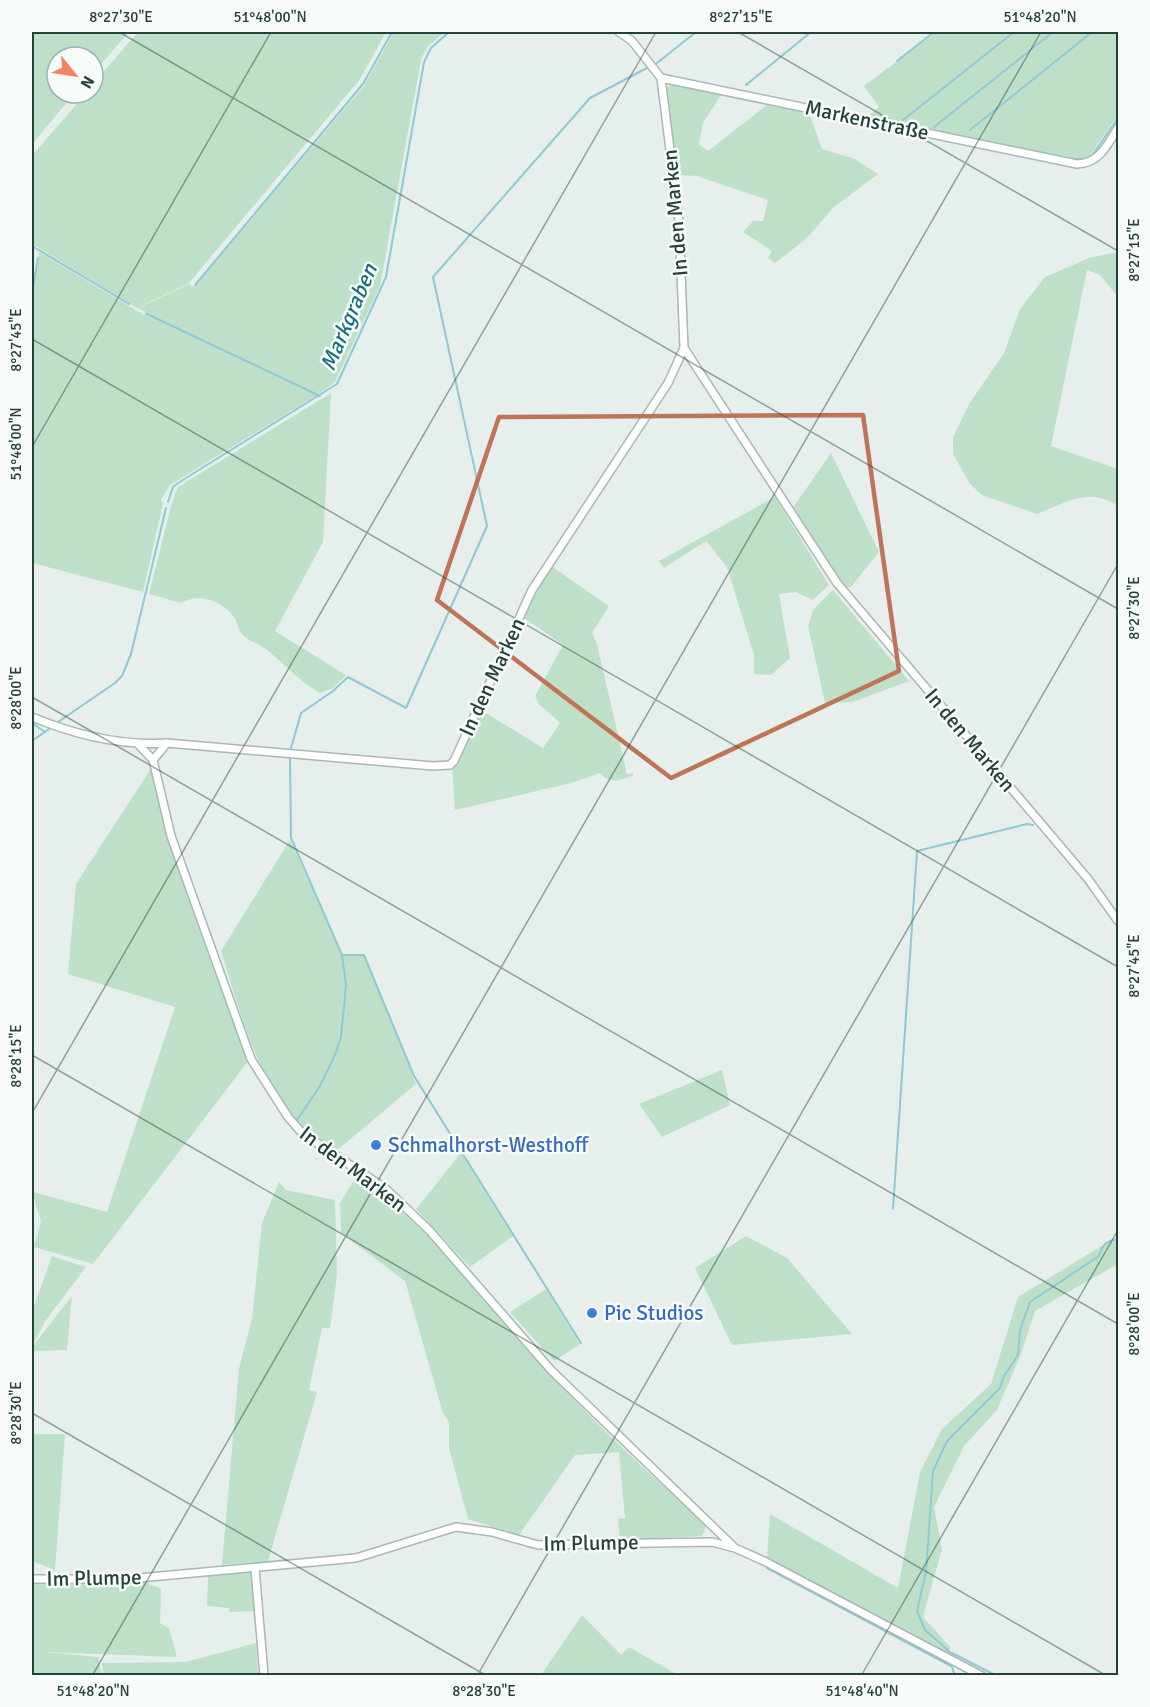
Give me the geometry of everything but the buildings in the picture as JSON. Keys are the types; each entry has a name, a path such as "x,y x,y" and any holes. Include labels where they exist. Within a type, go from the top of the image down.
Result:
{"street":[{"path":"619,32 632,41 661,78"},
{"name":"Markenstraße","path":"661,78 1077,164 1091,163 1103,151 1119,128"},
{"name":"In den Marken","path":"139,745 167,743 433,766 450,765 454,760 532,590 668,383 684,348 679,222 661,78"},
{"name":"In den Marken","path":"684,348 837,583 1072,861 1119,921"},
{"path":"32,717 60,728 139,745"},
{"path":"153,760 167,743"},
{"name":"In den Marken","path":"139,745 153,760 171,836 251,1059 288,1117 302,1133 386,1189 429,1230 551,1370 652,1470 718,1529 735,1548"},
{"name":"Im Plumpe","path":"32,1579 128,1579 356,1558 456,1527 482,1530 538,1545 712,1542 735,1548 982,1676"},
{"path":"712,1542 718,1529"},
{"path":"255,1568 264,1676"}],"highlighted area":[{"path":"863,415 899,671 671,778 437,600 499,417"}],"green space":[{"path":"32,32 129,32 105,59 105,45 45,45 45,105 65,105 32,144"},
{"path":"138,32 386,32 360,79 189,283 137,308 32,244 32,156 76,105 105,105 105,70"},
{"path":"394,32 445,32 427,47 421,60 380,286 335,382 170,485 161,500 163,504 143,592 32,563 32,297 39,252 144,315 145,312 138,308 189,284 194,287 364,86"},
{"path":"936,32 1118,32 1118,115 1088,158 1074,160 867,117 879,107 864,86"},
{"path":"672,83 721,95 703,123 699,144 708,151 767,105 809,113 822,149 855,159 878,174 834,207 806,239 775,263 768,258 772,251 743,232 753,221 763,221 768,200 697,176 677,175 664,90"},
{"path":"1118,252 1118,297 1100,275 1087,270 1051,446 1118,469 1118,506 1097,497 1087,497 1067,501 1037,514 982,495 970,484 953,454 953,437 969,404 1004,353 1020,309 1045,277 1089,258"},
{"path":"331,393 323,542 275,631 346,675 333,688 320,693 312,689 266,649 244,636 234,617 217,603 195,598 181,603 149,594 172,502 178,487"},
{"path":"831,453 879,552 851,587 844,588 792,509"},
{"path":"775,497 829,585 813,600 796,592 779,594 790,658 771,675 754,674 754,655 727,567 706,541 664,568 659,561"},
{"path":"551,566 609,606 592,633 597,644 627,774 633,773 633,776 612,780 600,773 571,783 455,810 452,765 459,759 481,710 543,748 560,723 539,704 535,696 563,645 523,617"},
{"path":"833,590 909,681 853,702 825,703 808,626 813,610"},
{"path":"152,767 168,835 249,1060 93,1264 34,1247 41,1221 32,1192 107,1212 175,1007 68,974 76,884"},
{"path":"290,840 342,955 364,955 416,1084 336,1151 311,1134 291,1113 274,1089 249,1036 221,951"},
{"path":"722,1070 730,1105 662,1137 639,1104"},
{"path":"461,1153 513,1236 470,1267 416,1209"},
{"path":"357,1175 384,1196 434,1242 585,1411 707,1525 702,1536 620,1540 618,1519 625,1518 619,1452 575,1455 519,1535 468,1519 449,1448 449,1423 442,1410 405,1281 341,1233 340,1203"},
{"path":"279,1182 286,1190 335,1200 337,1275 330,1328 322,1328 309,1390 317,1392 268,1561 222,1565 239,1368 252,1319 262,1223"},
{"path":"746,1236 787,1258 852,1334 732,1345 695,1268"},
{"path":"1118,1236 1118,1264 1035,1311 1021,1354 997,1410 964,1446 934,1507 942,1549 923,1617 951,1648 946,1653 844,1601 767,1558 770,1514 898,1588 920,1472 942,1429 991,1384 1018,1297"},
{"path":"52,1256 86,1267 46,1320 32,1346 32,1312"},
{"path":"546,1289 580,1344 554,1361 510,1312"},
{"path":"72,1296 67,1350 32,1351 32,1347"},
{"path":"32,1434 65,1434 55,1570 32,1561"},
{"path":"249,1572 252,1576 254,1611 230,1612 229,1608 207,1606 208,1576"},
{"path":"145,1582 161,1589 160,1623 169,1628 177,1657 44,1652 99,1657 101,1675 32,1675 32,1583"},
{"path":"582,1615 621,1655 629,1647 678,1675 541,1675"},
{"path":"256,1643 258,1675 103,1675 102,1663 186,1662"}],"waterway":[{"path":"195,285 363,84 392,32"},
{"name":"Markgraben","path":"168,502 173,487 178,483 337,384 386,277 424,62 431,48 449,32"},
{"path":"657,63 696,32"},
{"path":"746,85 811,32"},
{"path":"897,61 934,32"},
{"path":"903,120 1014,32"},
{"path":"934,127 1053,32"},
{"path":"970,130 1092,32"},
{"path":"291,748 301,713 333,691 348,677 406,708 487,526 433,277 590,98 647,68"},
{"path":"1091,157 1118,118"},
{"path":"1077,159 1086,159"},
{"path":"32,246 129,304"},
{"path":"32,293 38,258"},
{"path":"147,314 320,396"},
{"name":"Markgraben","path":"58,722 122,676 131,654 166,508"},
{"path":"32,723 45,732"},
{"name":"Markgraben","path":"32,741 49,729"},
{"path":"290,757 291,838 342,955 346,986 341,1037 335,1055 320,1086 297,1120"},
{"path":"893,1209 917,851 1027,824 1033,825"},
{"path":"342,955 364,955 414,1076 581,1343"},
{"path":"951,1653 925,1630 917,1611 926,1572 933,1471 947,1441 1000,1388 1004,1376 1018,1355 1020,1330 1030,1302 1099,1256 1108,1242 1118,1239"},
{"path":"767,1568 951,1666"},
{"path":"952,1653 997,1676"},
{"path":"951,1664 955,1676"}],"place":[{"name":"Schmalhorst-Westhoff","path":"376,1145"},
{"name":"Pic Studios","path":"592,1313"}]}
